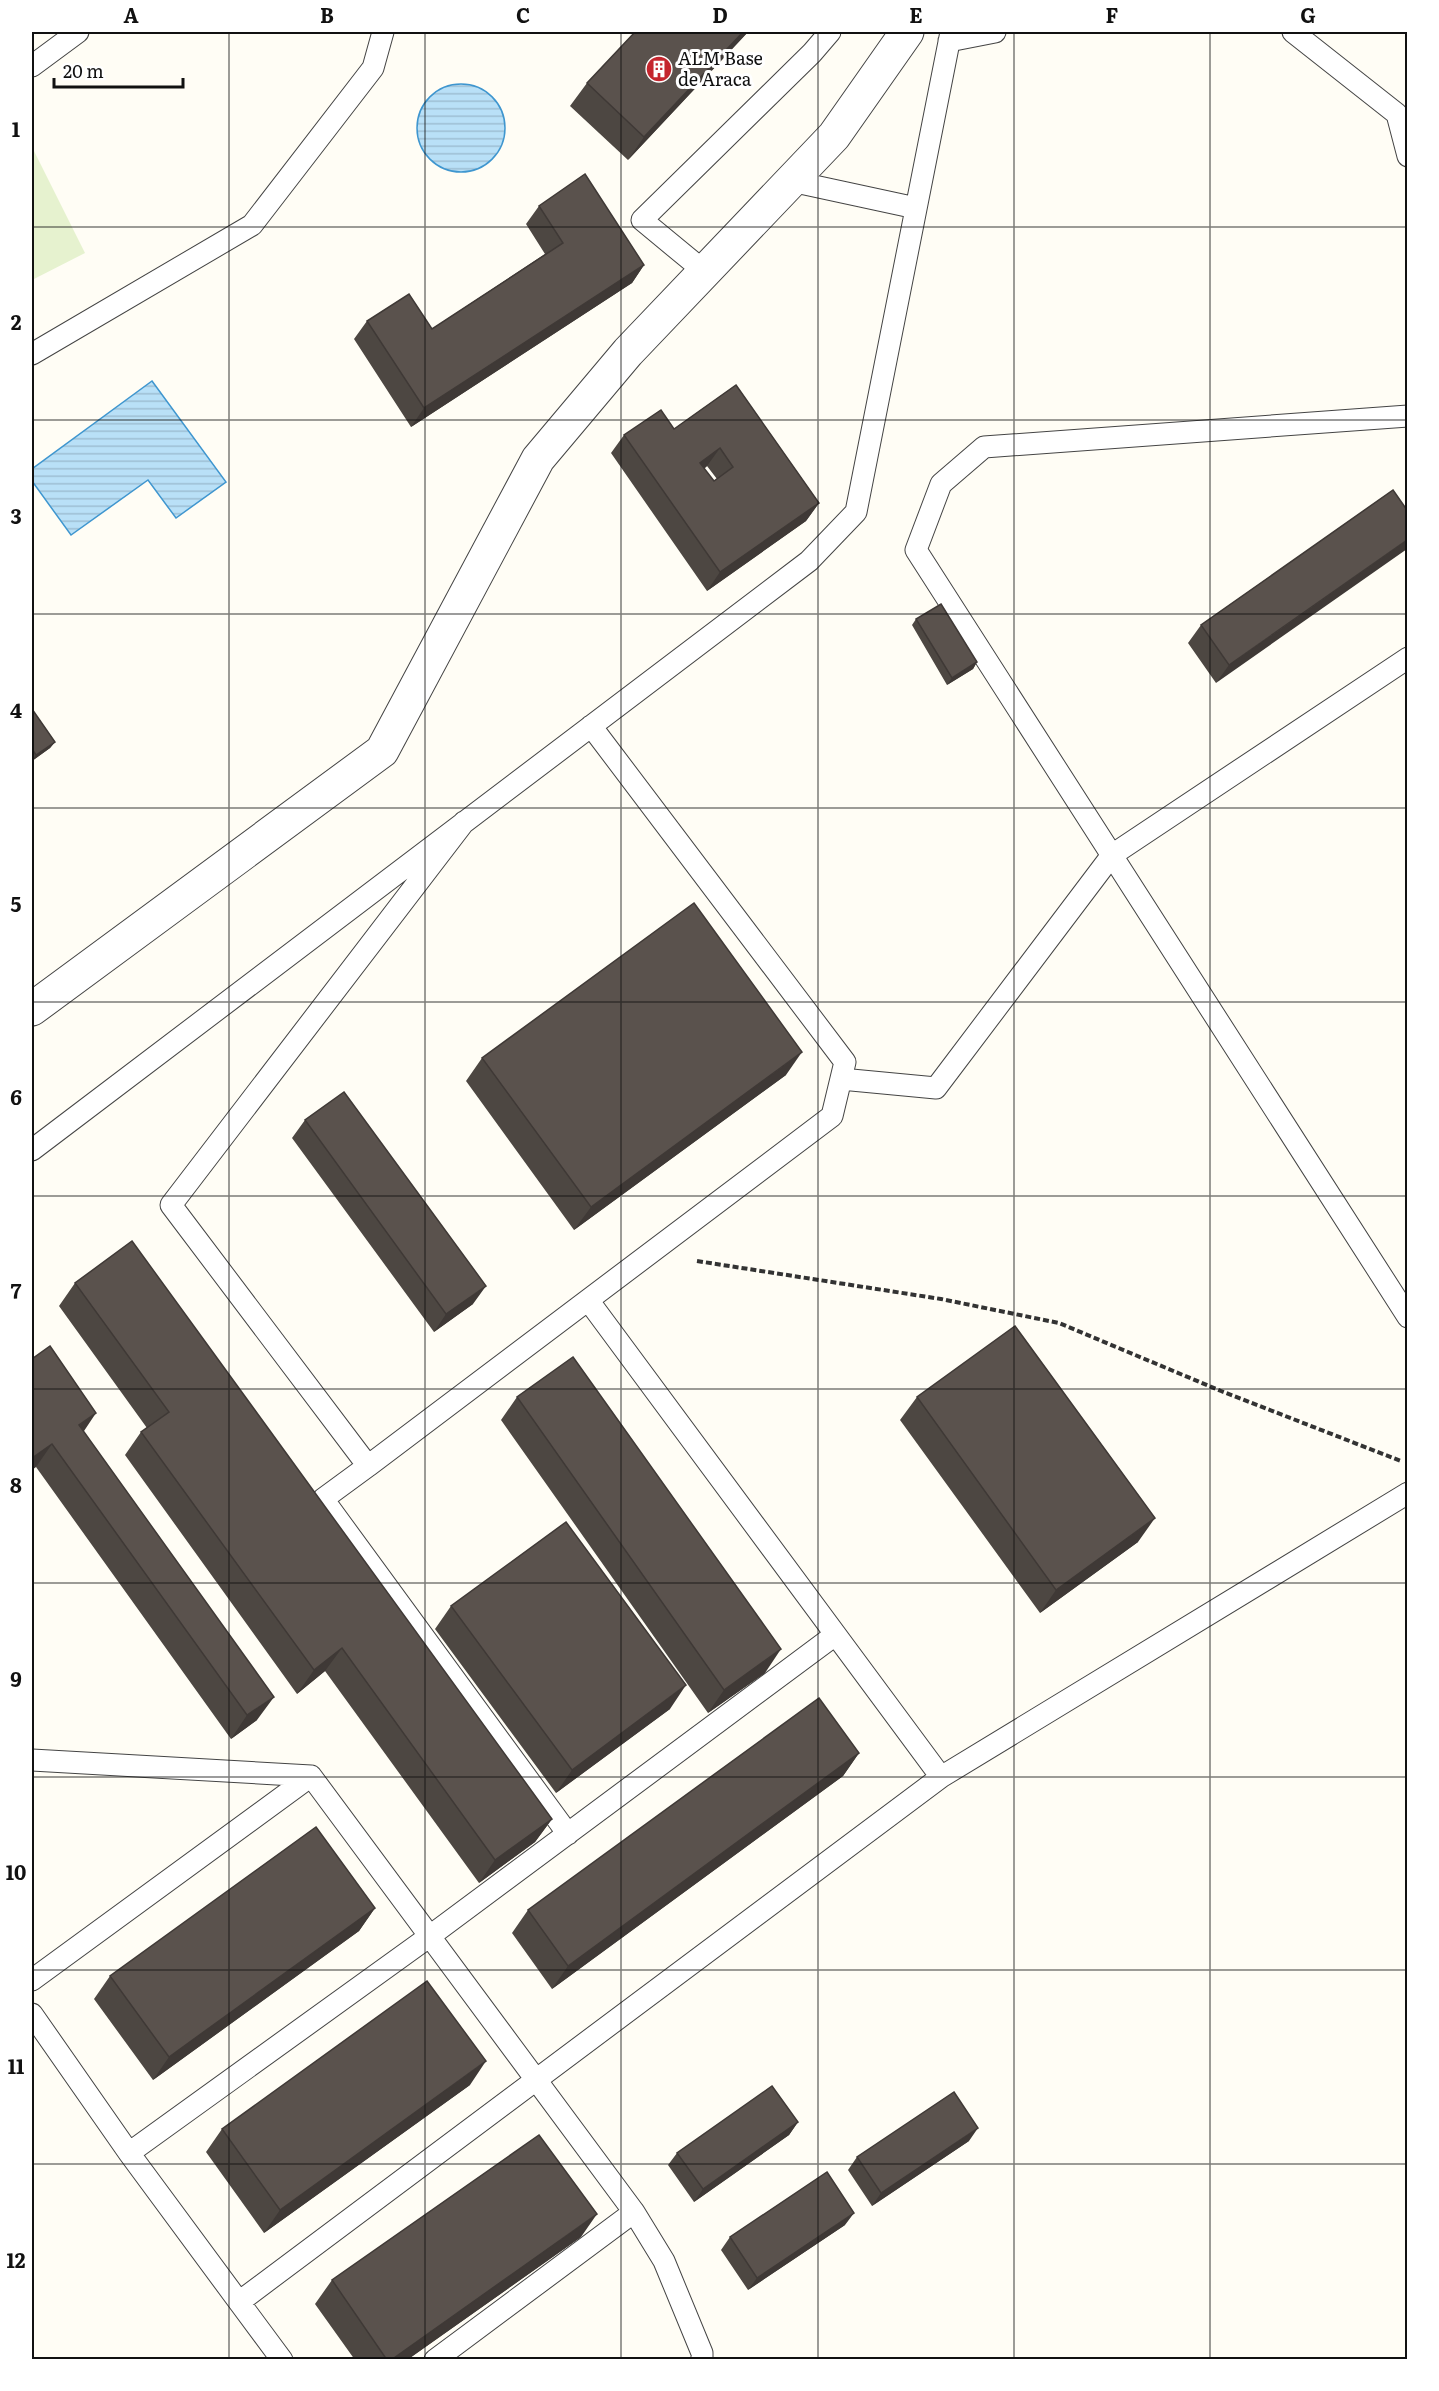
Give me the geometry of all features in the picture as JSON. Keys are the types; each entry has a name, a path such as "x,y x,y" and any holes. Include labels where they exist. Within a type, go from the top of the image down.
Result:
{"street":[{"path":"32,1009 382,751 538,459 628,352 834,136 907,32"}],"lane":[{"path":"32,66 78,32"},
{"path":"32,354 252,225 372,68 383,32"},
{"path":"705,272 642,220 812,53 830,32"},
{"path":"32,1150 809,561 856,512 950,36 995,32"},
{"path":"1293,32 1397,114 1407,156"},
{"path":"791,181 916,208"},
{"path":"1407,416 984,447 940,484 916,550 1407,1317"},
{"path":"841,1079 936,1088 1112,855 1407,658"},
{"path":"568,1834 324,1499 832,1116 845,1062 591,726"},
{"path":"368,1466 171,1205 464,822"},
{"path":"588,1300 941,1777"},
{"path":"239,2302 941,1777 1407,1493"},
{"path":"129,2153 430,1936 836,1635"},
{"path":"32,1760 311,1776"},
{"path":"311,1776 634,2212 664,2261 704,2357"},
{"path":"32,1980 311,1776"},
{"path":"32,2014 129,2153 282,2360"},
{"path":"435,2360 634,2212"}],"path":[{"path":"650,1253 941,1299 1059,1323 1407,1463"}],"green space":[{"path":"32,147 85,253 32,280"}],"water":[{"path":"461,84 478,87 492,97 502,111 505,128 502,145 492,159 478,169 461,172 444,169 430,159 420,145 417,128 420,111 430,97 444,87"},
{"path":"152,381 226,482 176,518 148,480 71,535 32,481 32,469"}],"building":[{"name":"ALM Base de Araca","path":"635,32 743,32 644,137 587,83"},
{"path":"585,174 644,265 424,408 367,321 409,294 432,329 563,243 539,206"},
{"path":"736,385 819,503 720,572 624,435 661,410 674,429","holes":["720,448 733,467 714,481 700,463"]},
{"path":"1393,490 1407,510 1407,540 1229,665 1201,625"},
{"path":"941,604 977,662 952,678 916,619"},
{"path":"32,709 55,742 36,755 32,749"},
{"path":"694,903 802,1052 591,1207 482,1058"},
{"path":"344,1092 486,1286 446,1314 305,1120"},
{"path":"132,1241 552,1819 495,1860 342,1648 314,1670 141,1432 169,1412 75,1283"},
{"path":"1015,1326 1155,1518 1056,1590 917,1397"},
{"path":"50,1346 96,1413 79,1425 274,1697 247,1715 52,1444 32,1458 32,1359"},
{"path":"573,1357 781,1649 724,1690 517,1397"},
{"path":"566,1522 686,1685 572,1770 451,1606"},
{"path":"819,1698 859,1753 568,1966 528,1910"},
{"path":"316,1827 375,1908 169,2057 110,1976"},
{"path":"427,1981 486,2061 280,2210 222,2129"},
{"path":"772,2086 798,2122 703,2189 677,2153"},
{"path":"954,2092 978,2128 881,2193 857,2157"},
{"path":"539,2135 597,2214 391,2360 387,2360 332,2280"},
{"path":"827,2172 854,2213 757,2278 730,2237"}],"place":[{"name":"ALM Base de Araca","path":"659,69"}]}
